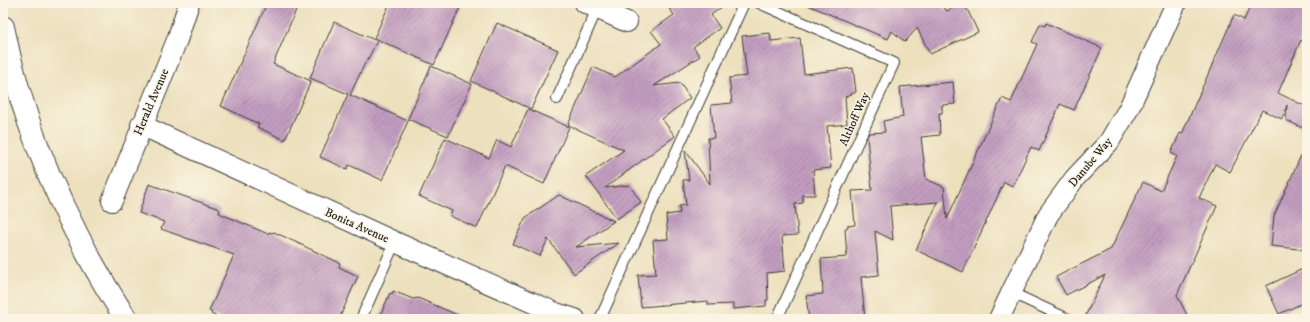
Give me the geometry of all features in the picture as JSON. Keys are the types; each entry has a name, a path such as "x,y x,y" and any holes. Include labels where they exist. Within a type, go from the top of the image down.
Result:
{"highway":[{"path":"3,27 21,101 43,162 69,220 100,278 126,319"}],"street":[{"name":"Herald Avenue","path":"112,201 141,125 177,40 189,3"},
{"name":"Danube Way","path":"999,319 1048,215 1075,178 1109,142 1129,108 1176,3"},
{"path":"591,6 627,22"},
{"name":"Bonita Avenue","path":"141,125 395,242 556,313 575,319"}],"lane":[{"path":"600,319 744,3"},
{"name":"Althoff Way","path":"759,3 894,63 777,319"},
{"path":"557,99 591,6"},
{"path":"361,319 395,242"},
{"path":"1012,293 1068,319"}],"building":[{"path":"267,3 299,3 273,64 311,81 285,140 257,127 259,124 221,106"},
{"path":"390,3 462,3 434,65 374,38"},
{"path":"665,3 727,3 711,15 720,28 693,47 700,56 654,86 680,83 690,98 662,119 675,136 605,188 629,185 641,202 617,219 586,176 624,150 568,125 593,67 615,77 661,44 651,31 674,15"},
{"path":"803,3 938,3 947,11 959,5 967,9 978,32 930,54 917,28 905,42 892,31 888,39"},
{"path":"1252,3 1307,3 1307,43 1301,40 1278,93 1307,107 1307,130 1286,120 1287,105 1282,119 1262,110 1230,172 1215,164 1199,198 1217,206 1177,295 1189,319 1084,319 1105,275 1066,295 1056,277 1111,249 1143,182 1161,191 1177,156 1171,153 1180,133 1182,134 1234,15 1244,20"},
{"path":"334,22 377,41 350,95 408,121 382,180 349,165 347,169 320,157 348,94 310,78"},
{"path":"497,23 558,50 531,109 471,81"},
{"path":"1046,23 1102,48 1074,110 1060,104 1039,151 1031,147 1013,186 1004,182 963,272 916,250 938,202 890,206 893,240 875,231 879,275 861,277 865,319 809,319 806,296 823,294 821,259 847,257 845,229 847,226 855,225 852,191 872,190 867,137 869,133 885,132 883,121 903,117 900,87 953,82 955,104 942,105 942,113 939,113 940,135 921,137 926,179 944,187 947,219 1002,98 1011,102 1037,44 1032,42 1040,24 1045,26"},
{"path":"770,33 771,41 800,38 804,74 853,68 856,92 845,97 847,124 827,126 831,168 813,170 815,195 803,195 803,203 795,204 798,235 782,236 785,271 767,273 768,300 766,300 766,306 733,309 733,304 708,305 708,301 641,307 638,275 656,274 653,240 668,239 666,215 680,213 679,206 686,205 683,180 689,180 685,150 710,184 708,138 714,138 711,105 732,103 729,78 747,76 742,36"},
{"path":"431,66 472,84 448,136 408,119"},
{"path":"528,109 569,127 544,184 505,166 477,228 450,216 452,211 419,196 445,138 489,158 497,140 511,147"},
{"path":"1307,142 1307,250 1271,246 1274,216"},
{"path":"149,184 217,208 220,210 219,213 268,234 269,232 274,232 340,263 339,267 358,276 339,319 222,319 211,314 212,312 209,311 234,255 161,229 164,222 139,213"},
{"path":"559,195 614,221 576,247 619,243 574,274 548,239 540,256 513,244 525,218"},
{"path":"1307,267 1307,301 1279,314 1266,286"},
{"path":"393,291 413,299 418,298 467,319 379,319 390,293 392,294"}]}
